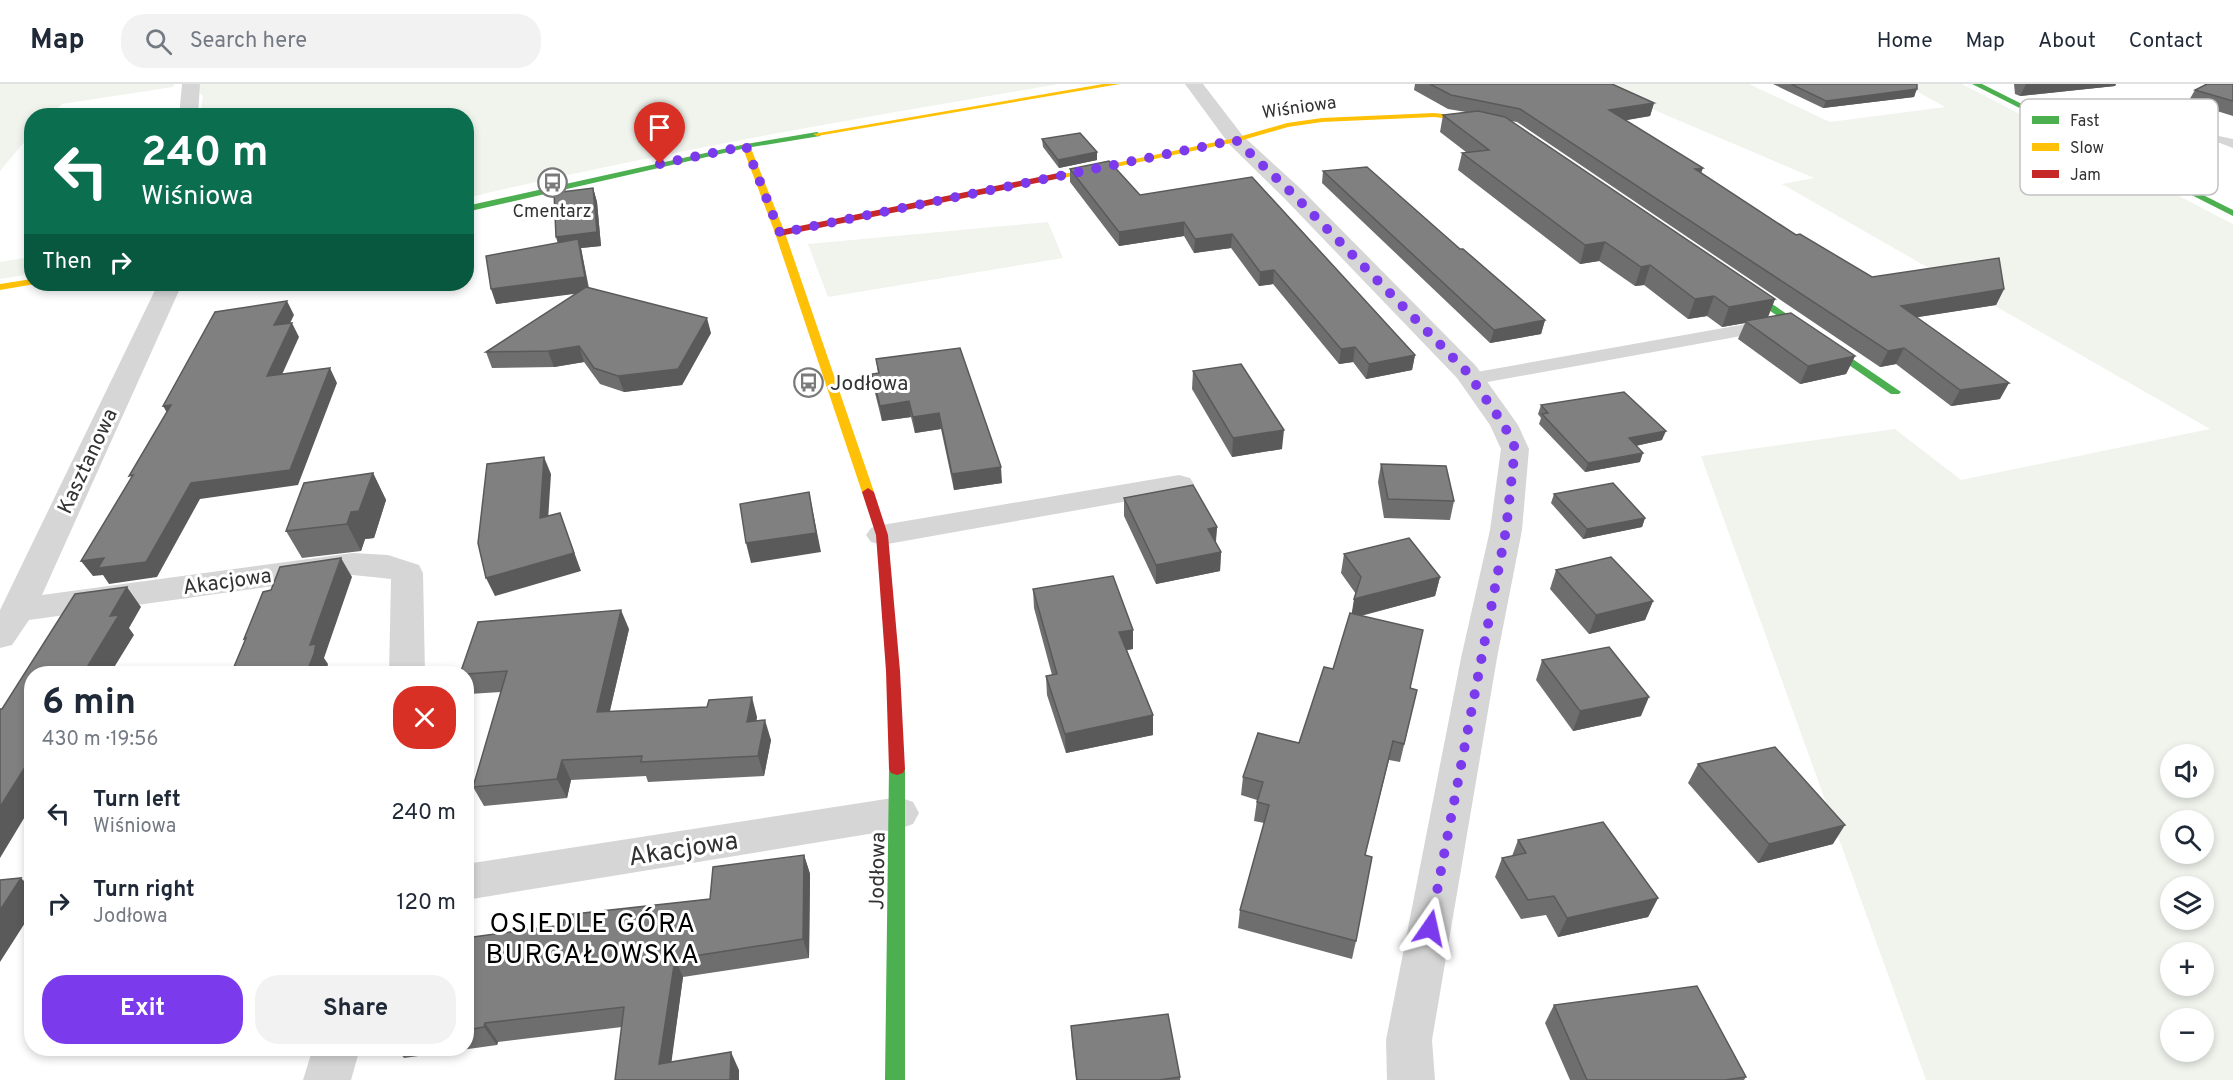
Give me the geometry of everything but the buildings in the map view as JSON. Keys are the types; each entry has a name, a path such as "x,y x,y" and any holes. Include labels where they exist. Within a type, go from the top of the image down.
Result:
{"street":[{"path":"189,108 192,84"},
{"path":"474,207 746,146 1116,84"},
{"path":"1194,84 1236,140 1300,202 1471,379 1504,425 1515,448 1506,530 1479,658 1409,1040 1411,1080"},
{"path":"1976,84 2020,106"},
{"name":"Wiśniowa","path":"780,233 1236,140 1249,133 1282,127 1405,114 1469,118 1500,124"},
{"name":"Jodłowa","path":"746,146 780,233 882,535 887,581 899,813 896,1080"},
{"path":"2197,195 2233,213"},
{"path":"1726,277 1895,392"},
{"path":"0,287 24,283"},
{"name":"Kasztanowa","path":"9,623 167,291"},
{"path":"882,535 1179,484"},
{"name":"Akacjowa","path":"9,623 353,564 382,565 398,568 407,573 407,666"},
{"name":"Akacjowa","path":"474,881 899,813"},
{"path":"327,1080 334,1056"}],"lane":[{"path":"1471,379 1791,322"}],"shaded area":[{"path":"0,84 174,84 173,87 62,104 58,108 24,108 24,142 0,171"},
{"path":"200,84 1059,84 688,150 474,196 474,108 201,108 203,96 199,92"},
{"path":"1593,84 1749,84 1830,122 1945,107 1904,84 1962,84 2020,114 2020,195 2177,195 2233,224 2233,1080 1926,1080 1701,456 1895,429 1961,480 2210,429 1782,184 1814,178"},
{"path":"1048,222 1063,258 828,297 808,244"},
{"path":"24,258 24,275 0,279 0,262"}],"traffic: fast":[{"path":"1976,84 2020,106"},
{"path":"474,207 746,146 817,134"},
{"path":"2197,195 2233,213"},
{"path":"1734,282 1895,392"},
{"path":"895,1080 897,769"}],"traffic: slow":[{"path":"817,134 1116,84"},
{"path":"1063,175 1236,140 1287,125 1322,120 1434,115 1488,121"},
{"path":"746,146 780,233 868,492"},
{"path":"0,287 24,283"}],"traffic: jam":[{"path":"780,233 1063,175"},
{"path":"868,492 882,535 893,671 897,769"}],"place":[{"name":"Cmentarz","path":"552,182"},
{"name":"Jodłowa","path":"809,383"}],"district":[{"name":"OSIEDLE GÓRA BURGAŁOWSKA","path":"593,938"}],"route":[{"path":"660,164 746,146 780,233 1236,140 1292,193 1467,372 1504,425 1515,448 1506,530 1479,658 1430,928"}]}
